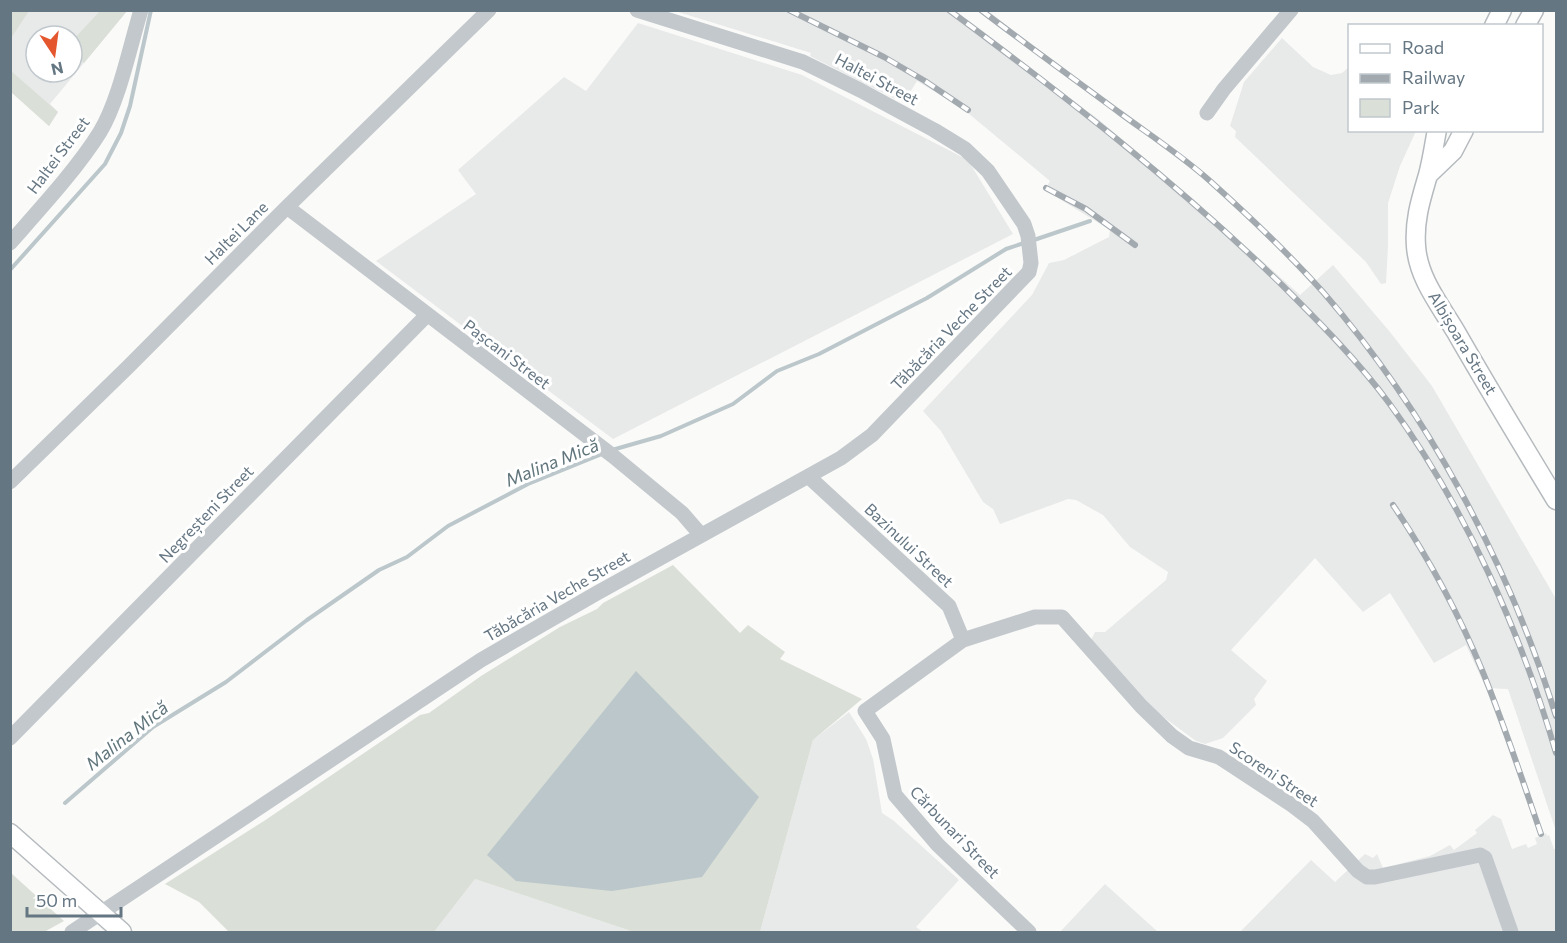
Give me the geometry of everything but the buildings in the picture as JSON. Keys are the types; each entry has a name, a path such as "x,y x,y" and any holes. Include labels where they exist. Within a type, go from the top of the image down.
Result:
{"main road":[{"path":"1495,24 1502,10"},
{"path":"1526,24 1534,10"},
{"name":"Albișoara Street","path":"1437,132 1415,224 1416,249 1424,278 1557,500"},
{"name":"Albișoara Street","path":"1428,175 1453,151 1463,132"},
{"path":"10,833 122,933"}],"street":[{"name":"Haltei Street","path":"10,243 66,177 100,131 117,89 141,10"},
{"name":"Haltei Lane","path":"10,482 489,10"},
{"name":"Haltei Street","path":"637,10 803,62 860,90 965,149 988,171 1021,218 1028,236 1031,259"},
{"path":"1207,113 1224,89 1291,10"},
{"name":"Pașcani Street","path":"287,207 608,453 682,513 701,535"},
{"name":"Tăbăcăria Veche Street","path":"72,933 481,660 841,458 872,435 1026,277 1031,259"},
{"name":"Negreșteni Street","path":"10,738 427,315"},
{"name":"Bazinului Street","path":"810,477 949,606 963,640"},
{"name":"Scoreni Street","path":"963,640 1035,617 1062,617 1141,706 1172,736 1189,748 1219,757 1292,805 1312,821 1367,877 1480,855 1485,858 1511,933"},
{"name":"Cărbunari Street","path":"963,640 864,711 883,739 895,795 938,845 1029,933"}],"shaded area":[{"path":"11,11 127,11 84,63 84,24 24,24 24,84 67,84 50,104 58,112 49,126 11,92"},
{"path":"675,11 951,11 1098,119 1210,214 1300,295 1333,265 1432,386 1556,599 1556,831 1508,689 1486,688 1466,645 1434,663 1390,593 1363,612 1315,558 1231,650 1267,681 1254,699 1256,705 1223,738 1205,744 1196,741 1158,713 1092,644 1091,640 1095,632 1105,632 1166,580 1168,572 1130,547 1103,515 1076,500 1068,499 1000,524 993,509 983,502 941,431 923,411 1032,295 1049,263 1064,260 1109,237 1110,230 1045,190 1050,181 962,108 917,81 907,97 899,93 895,99 810,56 811,53"},
{"path":"638,23 802,75 968,160 1013,234 613,439 376,261 476,194 458,170 564,77 586,91"},
{"path":"1282,38 1313,67 1331,75 1342,73 1348,68 1348,132 1416,132 1400,166 1388,203 1386,283 1381,284 1366,262 1235,137 1236,131 1230,126 1244,82"},
{"path":"636,671 759,797 702,877 612,891 516,881 487,855"},
{"path":"849,712 866,739 873,759 882,813 894,821 959,880 916,927 923,932 760,932 813,740"},
{"path":"1493,815 1501,819 1512,849 1526,844 1528,848 1537,844 1535,838 1546,833 1547,836 1549,835 1556,849 1556,932 1240,932 1311,860 1335,882 1365,854 1373,858 1377,854 1383,868 1430,856 1450,845 1454,850 1477,833 1475,830"},
{"path":"475,879 634,932 434,932"},
{"path":"1105,884 1158,932 1060,932"}],"green space":[{"path":"10,11 29,11 11,38"},
{"path":"100,11 127,11 84,63 84,28"},
{"path":"11,71 58,112 49,126 11,92"},
{"path":"673,565 740,633 748,625 785,652 780,659 862,699 813,740 760,932 634,932 475,879 434,932 229,932 199,902 165,884 264,821 420,715 429,713 481,676 560,627 597,609 603,603"},
{"path":"11,873 64,921 44,932 11,932"}],"waterway":[{"path":"10,270 105,164 121,133 130,106 151,10"},
{"name":"Malina Mică","path":"1031,241 1090,221"},
{"name":"Malina Mică","path":"612,450 661,436 733,404 777,371 819,354 927,298 1006,249 1024,243"},
{"name":"Malina Mică","path":"65,803 153,727 226,682 307,620 379,570 407,557 448,526 528,484 602,454"}],"railway":[{"path":"789,10 884,57 968,110"},
{"path":"949,10 1121,142 1204,212 1297,300 1365,372 1416,442 1466,527 1508,616 1542,707 1556,753"},
{"path":"981,10 1177,154 1210,181 1296,263 1361,338 1397,388 1461,492 1514,602 1537,659 1556,716"},
{"path":"1046,188 1086,209 1135,245"},
{"path":"1393,505 1442,585 1473,648 1498,711 1541,834"}]}
